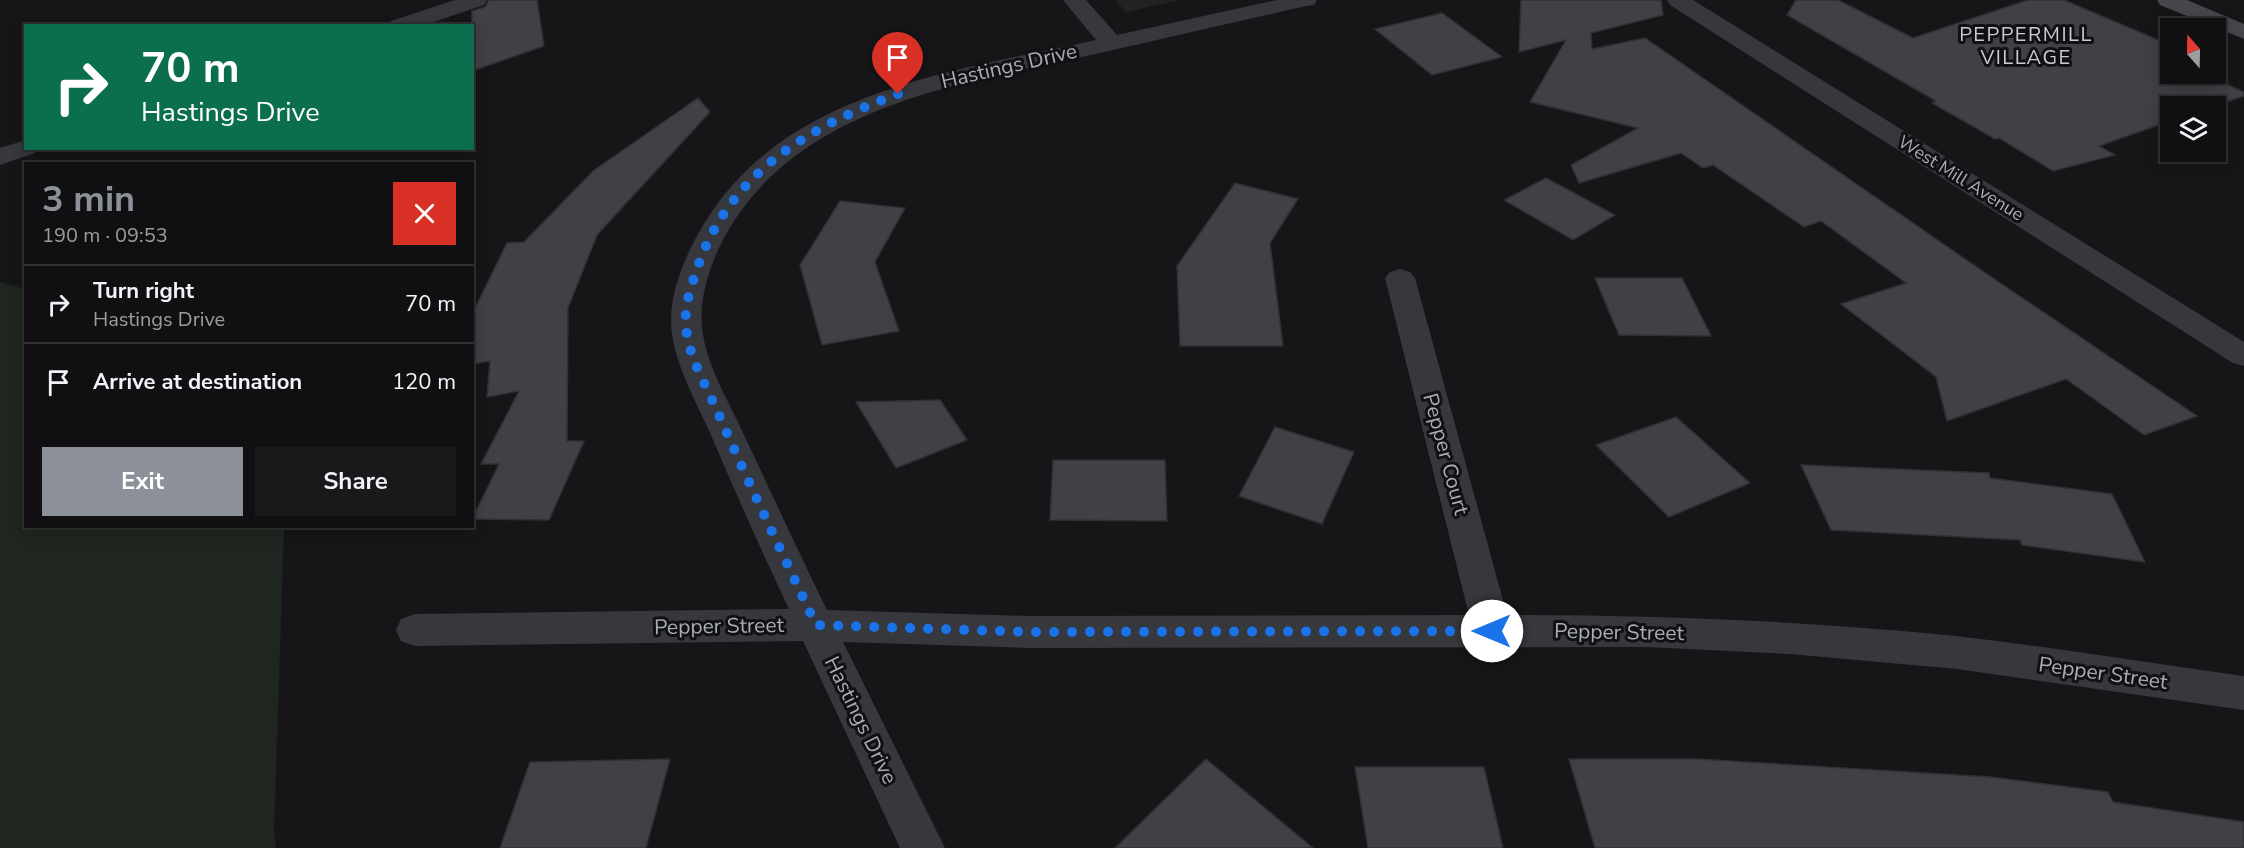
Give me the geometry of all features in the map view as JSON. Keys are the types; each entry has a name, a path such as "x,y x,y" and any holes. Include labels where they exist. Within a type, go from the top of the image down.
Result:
{"street":[{"path":"405,24 476,0"},
{"path":"1074,0 1111,43"},
{"name":"Hastings Drive","path":"923,848 745,476 690,349 686,326 686,306 700,260 710,237 728,208 775,157 807,135 839,118 912,89 1306,0"},
{"name":"West Mill Avenue","path":"1678,0 2244,356"},
{"path":"2168,0 2244,32"},
{"path":"0,157 24,149"},
{"name":"Pepper Court","path":"1400,278 1492,631"},
{"name":"Pepper Street","path":"415,630 816,625 1030,632 1647,632 1790,638 1957,653 2244,693"}],"shaded area":[{"path":"1115,0 1180,0 1126,12"},
{"path":"0,282 24,289 24,528 284,528 274,832 276,848 0,848"}],"building":[{"path":"489,0 537,0 544,46 474,70 472,11 485,7"},
{"path":"1521,0 1661,0 1663,15 1591,33 1592,49 1645,38 2197,416 2144,435 2066,379 1947,421 1936,377 1841,304 1906,283 1821,221 1804,227 1713,165 1703,168 1681,153 1579,183 1571,165 1638,128 1530,102 1566,40 1519,52"},
{"path":"1796,0 1838,0 1913,38 2028,0 2064,0 2160,41 2160,84 2226,84 2244,92 2244,96 2226,102 2226,96 2160,96 2160,125 2099,146 2115,155 2053,171 1999,138 1995,139 1932,103 1936,101 1787,15"},
{"path":"1442,13 1502,57 1432,75 1375,29"},
{"path":"698,98 710,112 597,235 568,308 567,441 584,441 549,520 474,519 499,464 481,464 519,391 487,397 490,361 474,364 474,310 507,243 524,242 593,171"},
{"path":"1546,178 1615,215 1573,240 1504,200"},
{"path":"1235,183 1298,199 1270,243 1283,346 1180,346 1177,266"},
{"path":"840,201 905,208 875,262 899,331 822,345 800,265"},
{"path":"1595,278 1682,278 1711,336 1619,335"},
{"path":"940,400 967,440 896,468 856,402"},
{"path":"1676,417 1750,483 1669,517 1596,445"},
{"path":"1275,427 1354,452 1322,524 1239,496"},
{"path":"1053,460 1165,460 1167,521 1050,520"},
{"path":"1801,465 1989,473 1990,478 2112,494 2145,562 2022,545 2020,540 1831,530"},
{"path":"670,759 646,848 500,848 530,762"},
{"path":"1206,759 1313,848 1115,848"},
{"path":"1569,759 1698,759 1991,777 2108,792 2113,802 2244,822 2244,848 1595,848"},
{"path":"1355,767 1484,767 1503,848 1368,848"}],"district":[{"name":"PEPPERMILL VILLAGE","path":"2026,46"}],"route":[{"path":"898,94 839,118 807,135 775,157 749,183 728,208 710,237 700,260 686,306 686,326 690,349 745,476 816,625 1030,632 1492,631"}]}
